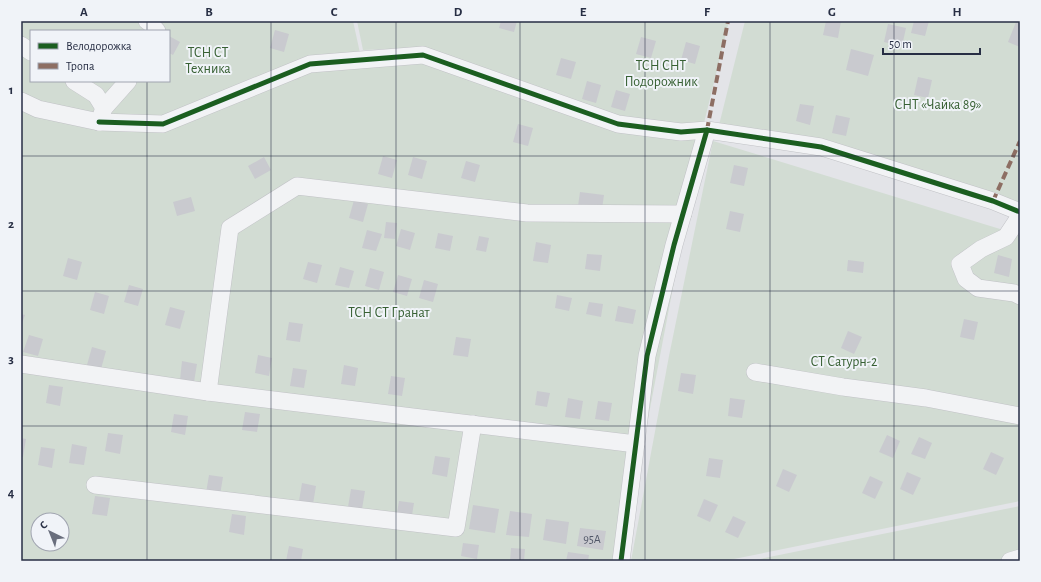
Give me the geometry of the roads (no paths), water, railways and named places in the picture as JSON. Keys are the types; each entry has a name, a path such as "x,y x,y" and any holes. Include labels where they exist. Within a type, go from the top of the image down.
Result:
{"street":[{"path":"147,21 157,30"},
{"path":"159,30 165,21"},
{"path":"21,45 30,51"},
{"path":"21,101 38,109 102,115 163,124 310,64 423,55 618,124 681,132 707,130 821,147 993,201 1020,212"},
{"path":"76,82 96,95 102,115"},
{"path":"102,115 127,82"},
{"path":"621,561 647,356 674,245 707,130"},
{"path":"208,392 230,228 297,186 527,213 683,214"},
{"path":"1020,216 1006,237 981,249 960,264 966,279 978,288 1014,293 1020,296"},
{"path":"21,364 208,392 636,444"},
{"path":"755,372 844,387 926,398 1020,416"},
{"path":"94,484 456,528 473,424"},
{"path":"1010,561 1020,558"}],"park label":[{"name":"ТСН СТ Техника","path":"208,60"},
{"name":"ТСН СНТ Подорожник","path":"661,74"},
{"name":"СНТ «Чайка 89»","path":"938,104"},
{"name":"ТСН СТ Гранат","path":"389,312"},
{"name":"СТ Сатурн-2","path":"844,361"}]}
